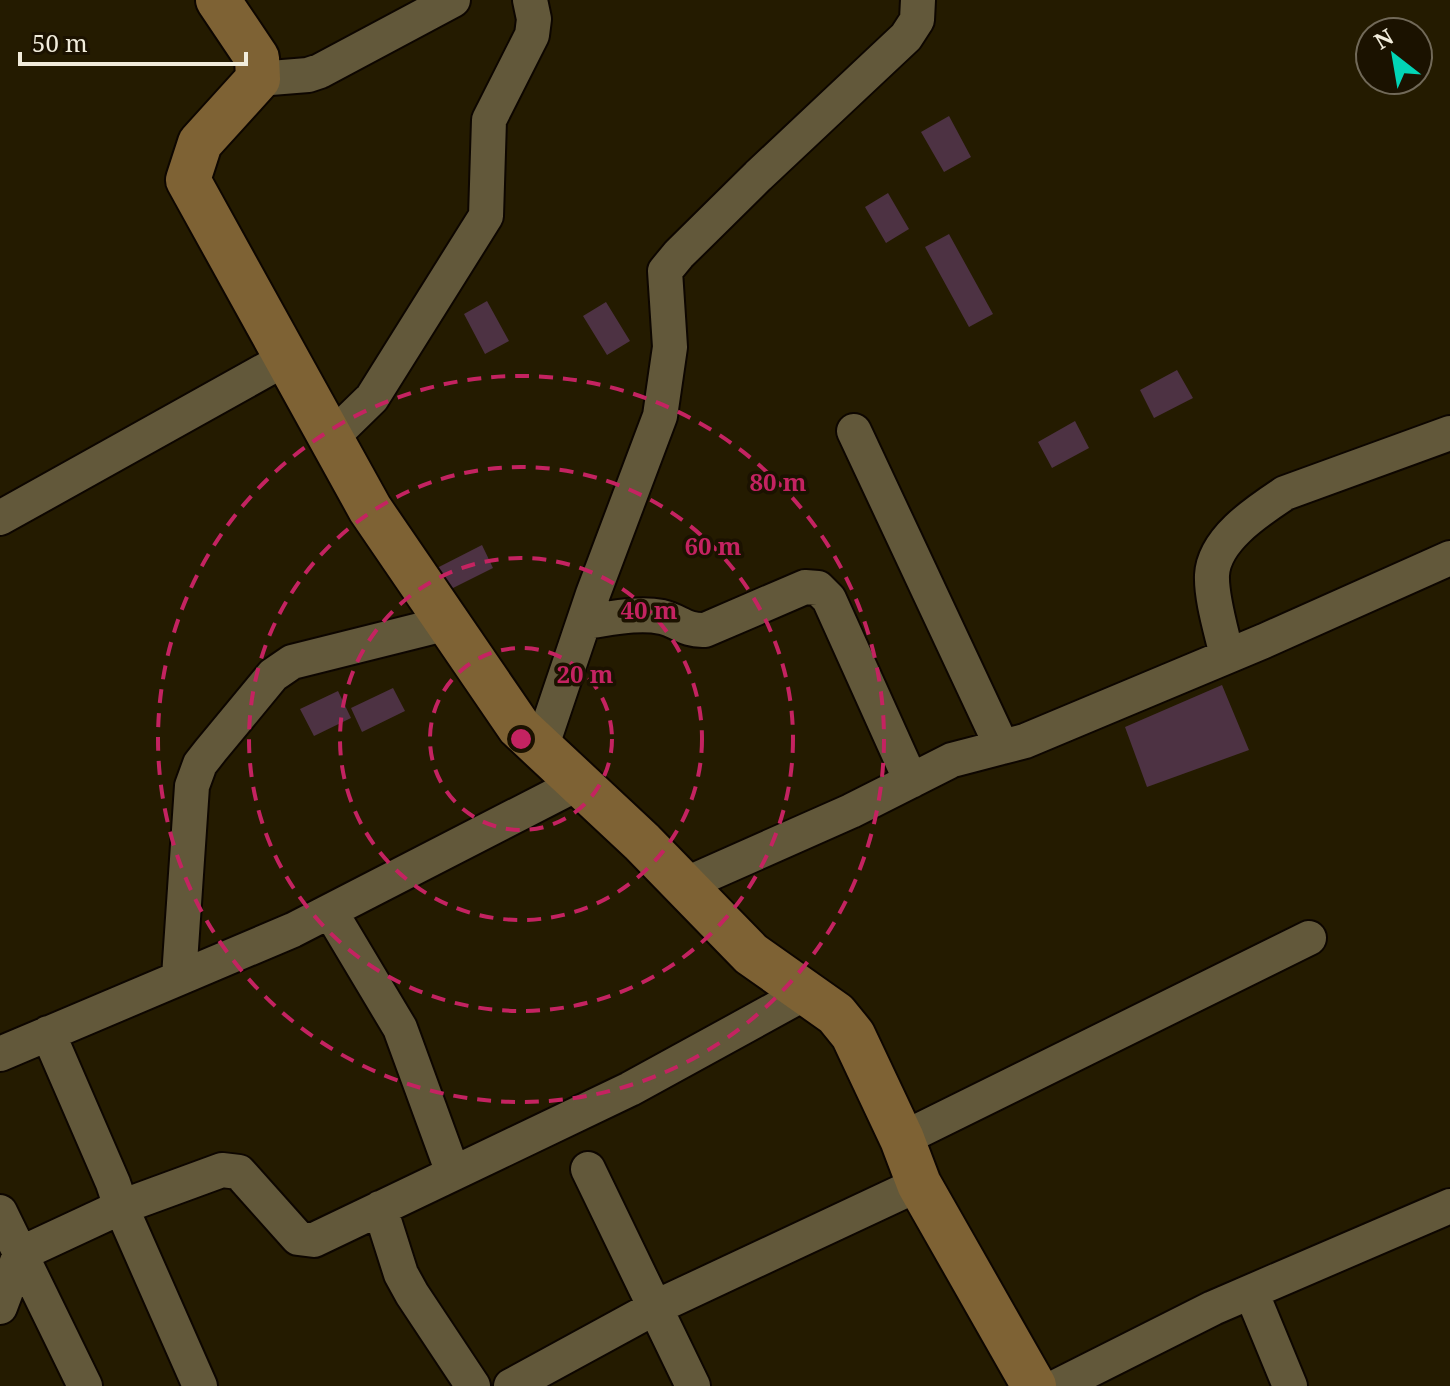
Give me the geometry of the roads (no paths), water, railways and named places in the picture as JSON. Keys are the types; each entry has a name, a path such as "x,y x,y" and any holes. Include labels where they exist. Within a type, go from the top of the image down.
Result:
{"street":[{"path":"218,0 257,58 258,79"},
{"path":"453,0 320,71 308,75 258,79 200,143 188,180 370,509 519,727 684,885 751,954 836,1014 853,1035 902,1139 919,1184 1034,1386"},
{"path":"331,438 372,398 486,216 489,120 532,35 534,19 530,0"},
{"path":"541,748 660,416 670,347 665,271 758,176 906,37 917,20 918,0"},
{"path":"0,518 287,358"},
{"path":"854,431 1002,747"},
{"path":"1227,656 1212,577 1215,559 1227,541 1285,493 1450,433"},
{"path":"684,885 851,811 952,760 1025,741 1450,558"},
{"path":"584,622 643,615 665,617 691,631 705,630 805,587 818,588 829,599 911,781"},
{"path":"179,977 192,786 200,764 273,675 292,662 448,623"},
{"path":"0,1054 293,930 579,783"},
{"path":"330,911 400,1028 453,1173"},
{"path":"902,1139 1309,938"},
{"path":"0,1307 20,1254 121,1207 222,1170 239,1172 298,1238 314,1240 630,1089 805,993"},
{"path":"48,1033 200,1386"},
{"path":"588,1169 693,1386"},
{"path":"511,1386 654,1308 919,1184"},
{"path":"1058,1386 1213,1308 1252,1294 1450,1206"},
{"path":"380,1208 401,1274 473,1386"},
{"path":"0,1212 85,1386"},
{"path":"1252,1294 1290,1386"}]}
